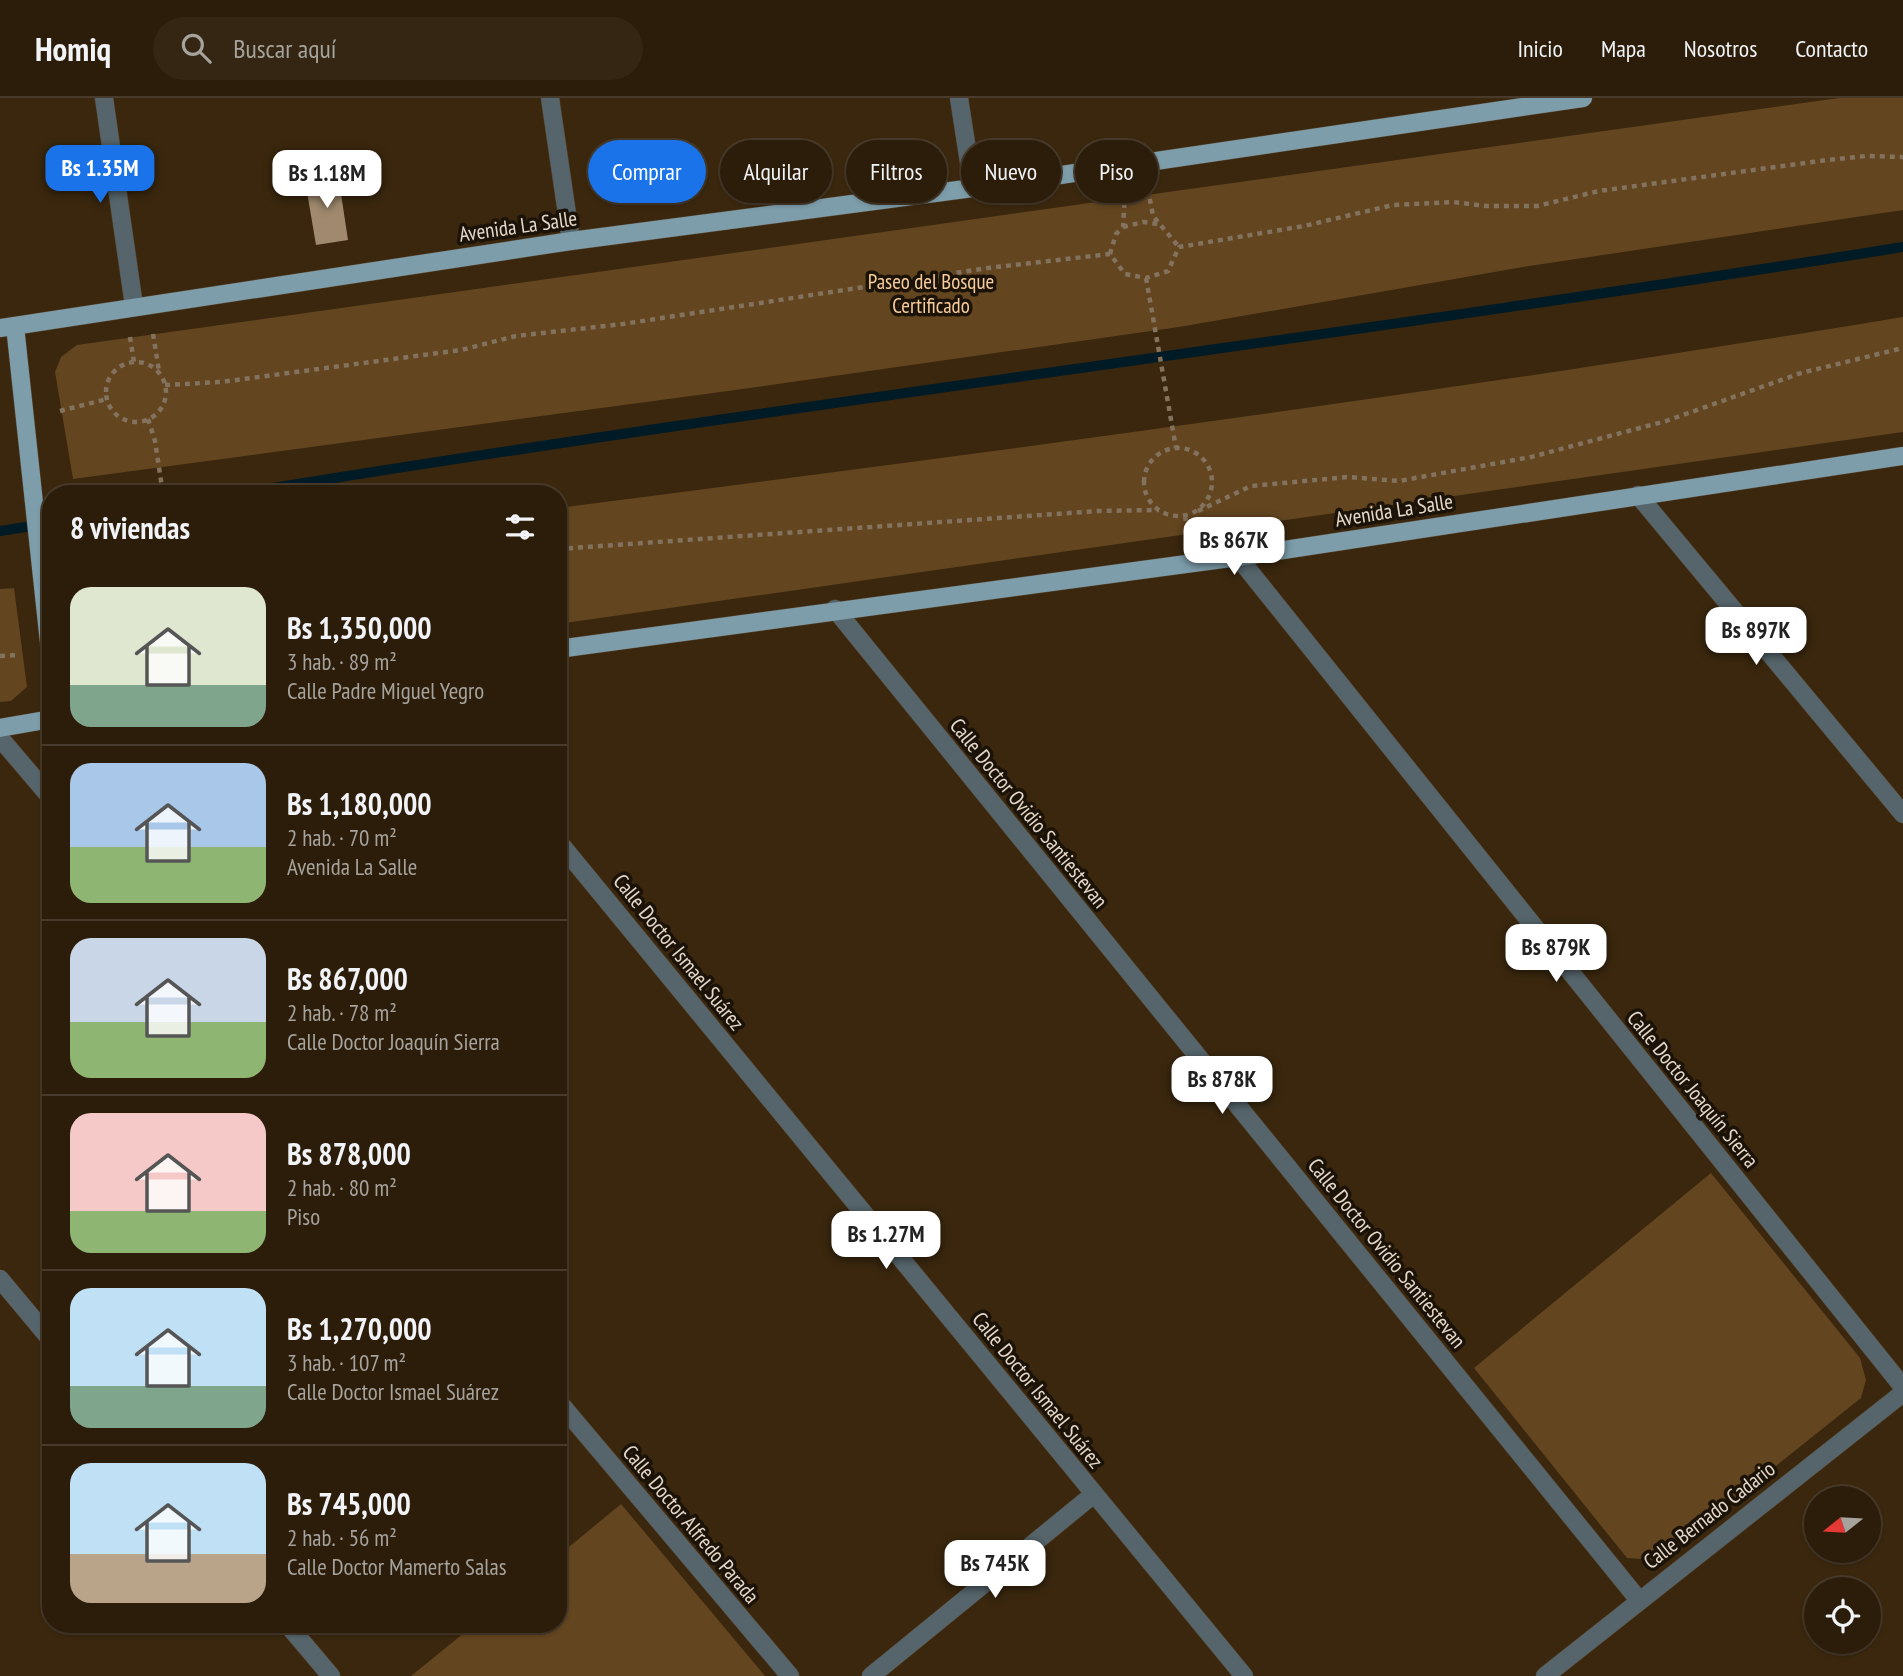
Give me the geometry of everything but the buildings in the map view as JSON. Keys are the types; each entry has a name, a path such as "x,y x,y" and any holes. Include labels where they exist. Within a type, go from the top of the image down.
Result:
{"main road":[{"name":"Avenida La Salle","path":"1158,161 1583,98"},
{"name":"Avenida La Salle","path":"7,327 570,241 961,190"},
{"path":"7,327 25,424 42,578"},
{"name":"Avenida La Salle","path":"567,648 835,609 1238,557 1903,456"},
{"path":"0,729 42,721"}],"street":[{"path":"104,98 134,306"},
{"path":"550,98 570,241"},
{"path":"959,98 966,140"},
{"path":"1638,495 1903,814"},
{"name":"Calle Doctor Joaquín Sierra","path":"1238,557 1903,1387"},
{"name":"Calle Doctor Ovidio Santiestevan","path":"835,609 1638,1600"},
{"path":"0,738 42,787"},
{"name":"Calle Doctor Ismael Suárez","path":"567,852 1244,1676"},
{"path":"0,1279 42,1329"},
{"name":"Calle Bernado Cadario","path":"1545,1676 1903,1393"},
{"name":"Calle Doctor Alfredo Parada","path":"567,1412 790,1676"},
{"path":"871,1676 1094,1494"},
{"path":"295,1633 331,1676"}],"path":[{"path":"1179,247 1304,226 1393,205 1453,202 1486,206 1537,206 1599,191 1827,160 1866,156 1903,157"},
{"path":"1123,203 1123,227"},
{"path":"1152,203 1153,216 1158,225 1179,247"},
{"path":"1110,254 1116,234 1123,227 1143,222 1158,225"},
{"path":"1110,254 1125,274 1146,278 1168,271 1179,247"},
{"path":"165,385 221,382 461,350 516,336 623,324 988,268 1110,254"},
{"path":"1146,278 1176,448"},
{"path":"153,334 159,372 165,385 164,404 158,413 148,419 126,420 116,415 107,399 106,384 111,374 119,367 134,362 150,365 159,372"},
{"path":"130,337 134,362"},
{"path":"567,548 1098,511 1159,510 1171,516 1198,511 1251,486 1348,477 1399,481 1531,457 1666,421 1801,373 1903,348"},
{"path":"60,411 107,399"},
{"path":"148,419 155,441 162,485"},
{"path":"1159,510 1144,488 1144,475 1150,462 1160,452 1176,448 1198,453 1208,463 1212,475 1212,489 1207,501 1198,511"},
{"path":"0,656 20,655"}],"green space":[{"name":"Paseo del Bosque Certificado","path":"1839,98 1903,98 1903,210 1523,267 1179,327 73,479 55,372 61,357 77,345 1090,203 1158,203 1158,193"},
{"path":"1903,317 1903,432 567,623 567,507 1063,442"},
{"path":"14,588 27,687 11,701 0,702 0,589"},
{"path":"1711,1173 1860,1358 1866,1380 1861,1398 1658,1560 1627,1558 1474,1368"},
{"path":"621,1504 765,1676 411,1676 464,1633 567,1633 567,1549"}],"waterway":[{"path":"293,485 1903,247"},
{"path":"0,531 42,524"}]}
